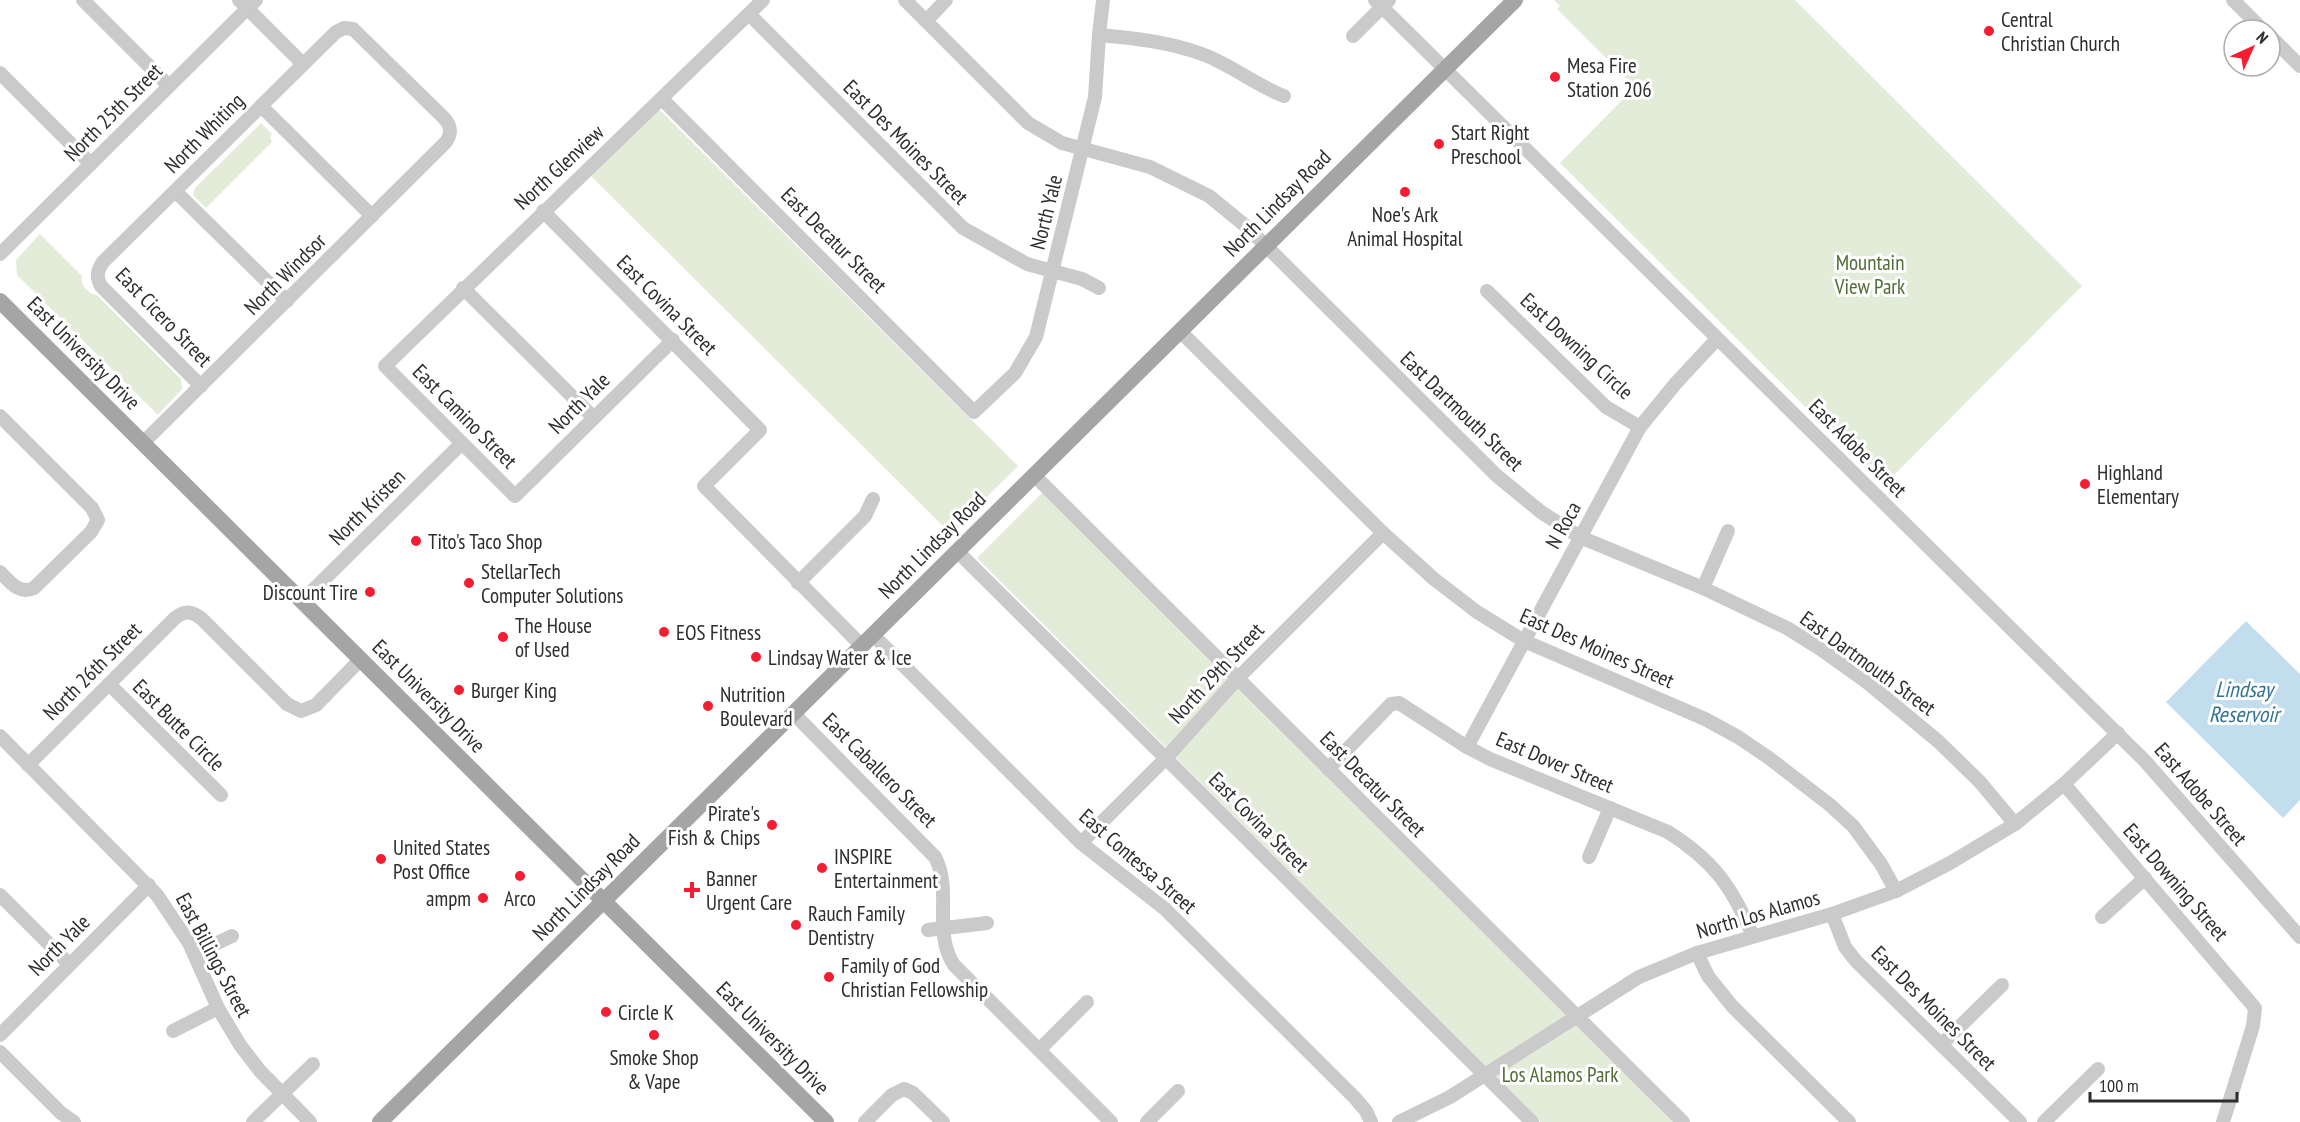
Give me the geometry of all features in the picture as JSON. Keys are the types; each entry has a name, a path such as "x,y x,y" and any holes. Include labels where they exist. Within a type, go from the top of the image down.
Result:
{"main road":[{"name":"North Lindsay Road","path":"380,1122 1515,0"},
{"name":"East University Drive","path":"0,301 826,1122"}],"street":[{"path":"82,0 169,87"},
{"name":"North Glenview","path":"385,366 763,0"},
{"name":"East Dartmouth Street","path":"905,0 1028,123 1062,143 1150,167 1209,196 1247,227 1496,475 1541,512 1580,537 1703,588 1787,628 1822,650 1868,683 1939,742 1980,782 2015,824"},
{"path":"926,21 946,0"},
{"name":"North Yale","path":"974,412 1015,372 1036,337 1095,97 1103,0"},
{"path":"2233,0 2252,18"},
{"path":"1353,36 1382,2"},
{"name":"East Adobe Street","path":"1382,2 1444,70 2118,733 2162,778 2300,937"},
{"path":"248,3 303,64"},
{"name":"North 25th Street","path":"0,254 169,87 248,3"},
{"name":"East Des Moines Street","path":"748,14 963,228 1027,264 1087,281 1099,288"},
{"name":"North Whiting","path":"97,276 104,262 336,32 349,28 361,35 444,118 451,131"},
{"path":"1099,35 1147,39 1203,55 1231,68 1261,88 1284,96"},
{"path":"2282,48 2300,66"},
{"path":"0,73 91,164"},
{"name":"East Decatur Street","path":"662,99 974,412"},
{"path":"261,106 372,216"},
{"name":"North Windsor","path":"143,443 445,144 451,131"},
{"path":"175,191 287,301"},
{"name":"East Covina Street","path":"543,211 760,430 704,486"},
{"name":"East Cicero Street","path":"97,276 104,290 201,386"},
{"path":"464,288 594,418"},
{"name":"East Downing Circle","path":"1487,291 1606,407 1640,427"},
{"name":"East Des Moines Street","path":"1180,331 1383,533 1434,579 1477,612 1524,641 1705,719 1738,737 1769,758 1854,826 1881,864 1896,891"},
{"name":"N Roca","path":"1467,747 1640,427 1676,382 1717,339"},
{"name":"North Yale","path":"515,496 673,340"},
{"name":"East Camino Street","path":"385,366 515,496"},
{"path":"0,416 92,508 98,520 91,532 38,586 26,591 17,588 0,572"},
{"name":"North Kristen","path":"302,601 462,443"},
{"name":"East Decatur Street","path":"1034,475 1683,1122"},
{"name":"East Contessa Street","path":"704,486 798,583 867,641 1082,843 1165,909 1355,1098 1366,1111 1371,1122"},
{"path":"798,583 866,516 873,499"},
{"path":"1703,588 1728,531"},
{"name":"North 29th Street","path":"1082,843 1165,759 1237,679 1383,533"},
{"name":"East Covina Street","path":"957,551 1532,1122"},
{"name":"North 26th Street","path":"28,765 175,618 188,612 202,619 287,704 301,711 316,705 361,659"},
{"name":"East Butte Circle","path":"109,684 220,795"},
{"name":"East Dover Street","path":"1328,770 1391,704 1396,702 1467,747 1520,772 1668,832 1703,857 1727,884 1753,936"},
{"name":"East Caballero Street","path":"793,713 935,857 941,870 943,883 935,929 954,965 1111,1122"},
{"name":"North Los Alamos","path":"1399,1122 1485,1075 1639,977 1697,953 1833,914 1896,891 1958,859 2015,824 2064,784 2118,733"},
{"name":"East Billings Street","path":"0,736 149,885 172,914 194,954 218,1008 240,1045 282,1094 310,1122"},
{"name":"East Downing Street","path":"2064,784 2255,1008 2253,1026 2223,1122"},
{"path":"1589,857 1610,808"},
{"path":"2102,917 2145,878"},
{"name":"North Yale","path":"0,1035 149,885"},
{"path":"0,895 69,964"},
{"name":"East Des Moines Street","path":"1833,914 1845,947 1856,961 2020,1122"},
{"path":"935,929 987,923"},
{"path":"194,954 232,936"},
{"path":"1697,953 1708,976 1731,1006 1849,1122"},
{"path":"1942,1044 2002,984"},
{"path":"1039,1050 1087,1002"},
{"path":"173,1031 218,1008"},
{"path":"0,1052 61,1113 74,1122"},
{"path":"254,1122 313,1064"},
{"path":"2044,1122 2098,1069"},
{"path":"866,1122 892,1095 904,1089 913,1093 943,1122"},
{"path":"1147,1122 1178,1091"}],"green space":[{"name":"Mountain View Park","path":"1554,0 1795,0 2082,286 1883,484 1560,163 1635,87 1557,9 1560,6"},
{"path":"658,108 1018,466 950,533 591,176"},
{"path":"261,123 272,134 270,137 272,142 206,208 193,195 195,188"},
{"path":"40,234 82,276 82,283 86,289 98,296 181,379 182,389 158,415 17,275 16,260"},
{"name":"Los Alamos Park","path":"1043,492 1676,1122 1540,1122 977,558"}],"water":[{"name":"Lindsay Reservoir","path":"2246,621 2300,674 2300,800 2283,818 2166,702"}],"place":[{"name":"Central Christian Church","path":"1989,31"},
{"name":"Mesa Fire Station 206","path":"1555,77"},
{"name":"Start Right Preschool","path":"1439,144"},
{"name":"Noe's Ark Animal Hospital","path":"1405,192"},
{"name":"Highland Elementary","path":"2085,484"},
{"name":"Tito's Taco Shop","path":"416,541"},
{"name":"StellarTech Computer Solutions","path":"469,583"},
{"name":"Discount Tire","path":"370,592"},
{"name":"EOS Fitness","path":"664,632"},
{"name":"The House of Used","path":"503,637"},
{"name":"Lindsay Water & Ice","path":"756,657"},
{"name":"Burger King","path":"459,690"},
{"name":"Nutrition Boulevard","path":"708,706"},
{"name":"Pirate's Fish & Chips","path":"772,825"},
{"name":"United States Post Office","path":"381,859"},
{"name":"INSPIRE Entertainment","path":"822,868"},
{"name":"Arco","path":"520,876"},
{"name":"Banner Urgent Care","path":"692,890"},
{"name":"ampm","path":"483,898"},
{"name":"Rauch Family Dentistry","path":"796,925"},
{"name":"Family of God Christian Fellowship","path":"829,977"},
{"name":"Circle K","path":"606,1012"},
{"name":"Smoke Shop & Vape","path":"654,1035"}]}
